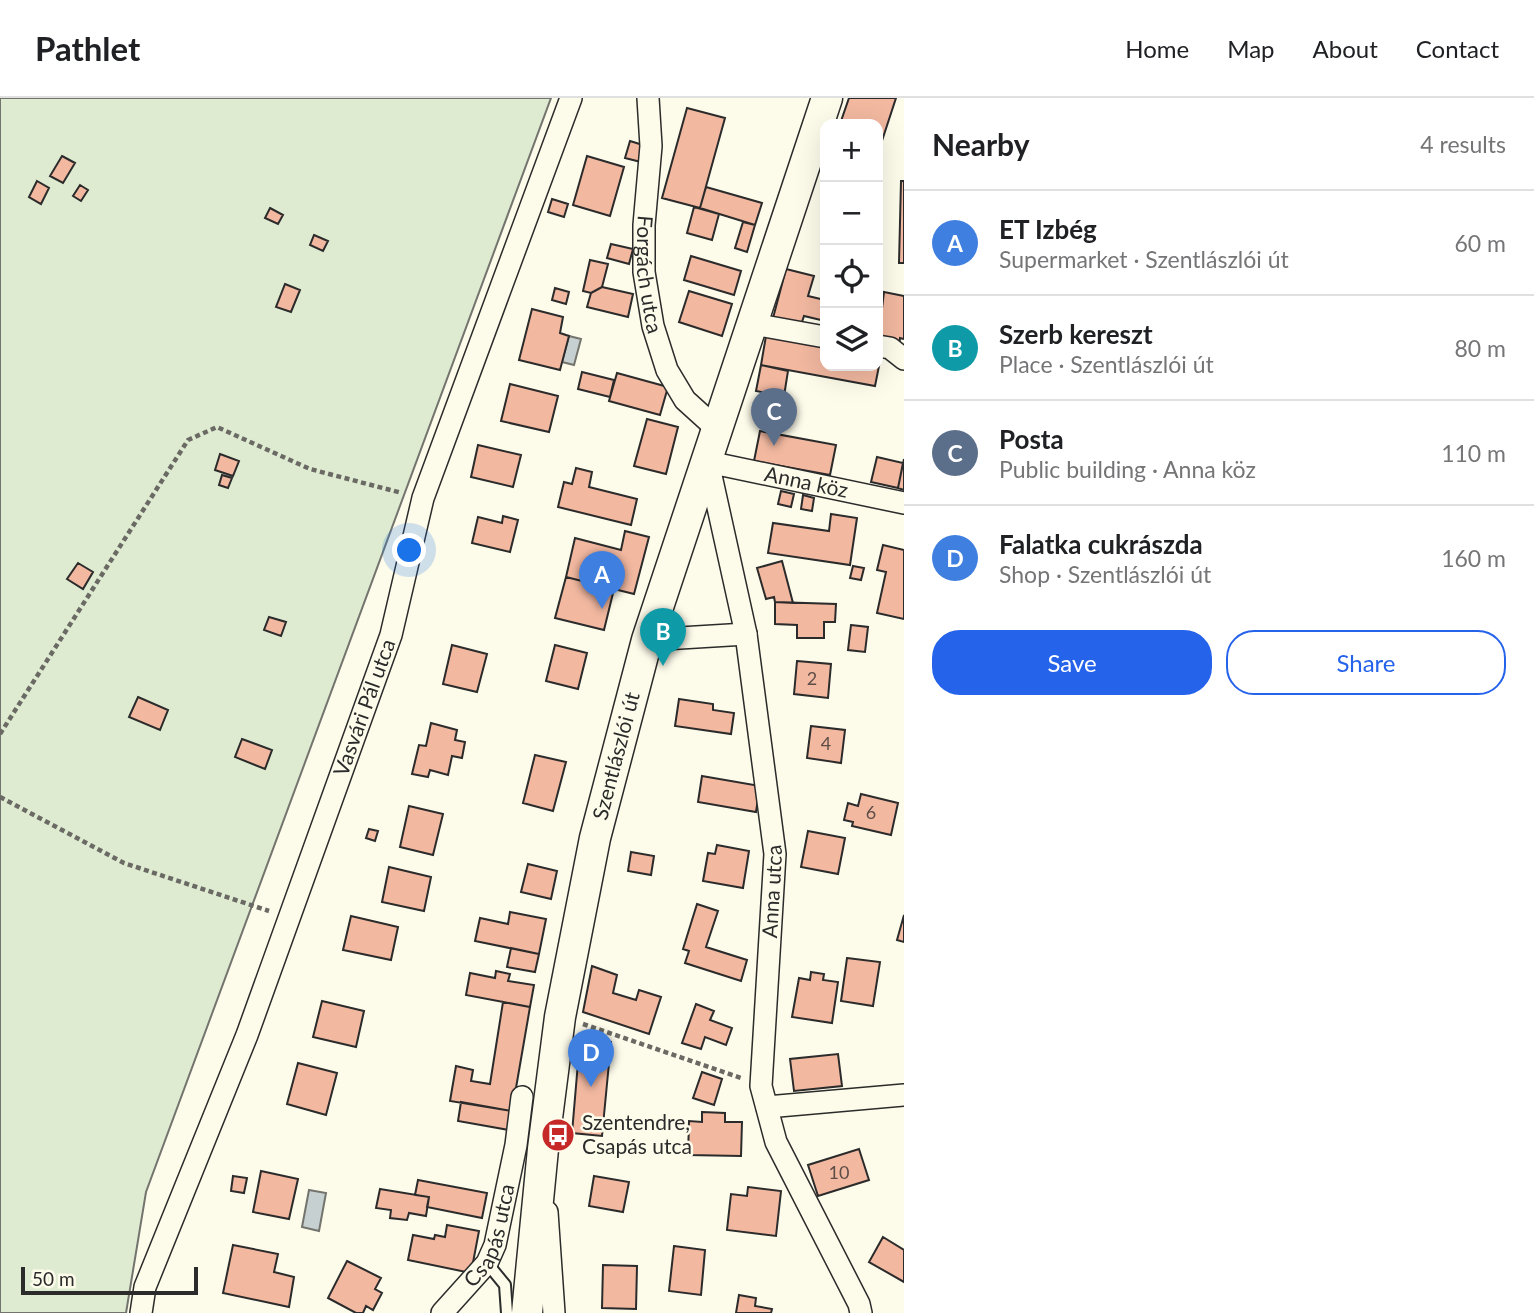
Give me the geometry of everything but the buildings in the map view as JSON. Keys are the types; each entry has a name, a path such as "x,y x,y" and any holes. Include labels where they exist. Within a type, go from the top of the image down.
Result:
{"main road":[{"name":"Szentlászlói út","path":"527,1313 530,1147 560,1017 595,838 647,640 827,98"}],"street":[{"name":"Vasvári Pál utca","path":"141,1313 145,1287 247,1035 391,635 424,498 571,98"},
{"name":"Forgách utca","path":"648,98 651,146 644,225 644,272 653,326 667,370 685,400 717,429"},
{"path":"753,324 820,336"},
{"path":"883,347 890,348 904,359"},
{"name":"Anna köz","path":"708,462 904,503"},
{"name":"Anna utca","path":"708,462 746,634 775,854 764,1000 761,1086 776,1142 859,1304 861,1313"},
{"path":"647,640 746,634"},
{"path":"766,1107 904,1095"},
{"name":"Csapás utca","path":"442,1313 487,1263 495,1245 530,1147 523,1097"},
{"path":"530,1147 554,1313"}],"lane":[{"path":"487,1263 505,1285 506,1313"}],"path":[{"path":"0,734 188,440 217,427 310,469 424,498"},
{"path":"0,797 124,863 289,918"},
{"path":"560,1017 761,1086"}],"green space":[{"path":"0,98 551,98 146,1192 126,1313 0,1313"}],"shaded area":[{"path":"569,336 581,339 574,365 562,362"},
{"path":"309,1190 326,1193 319,1231 302,1227"}],"place":[{"name":"Posta","path":"774,446"},
{"name":"ET Izbég","path":"602,609"},
{"name":"Szerb kereszt","path":"663,666"},
{"name":"Falatka cukrászda","path":"591,1087"},
{"name":"Szentendre, Csapás utca","path":"558,1135"}]}
